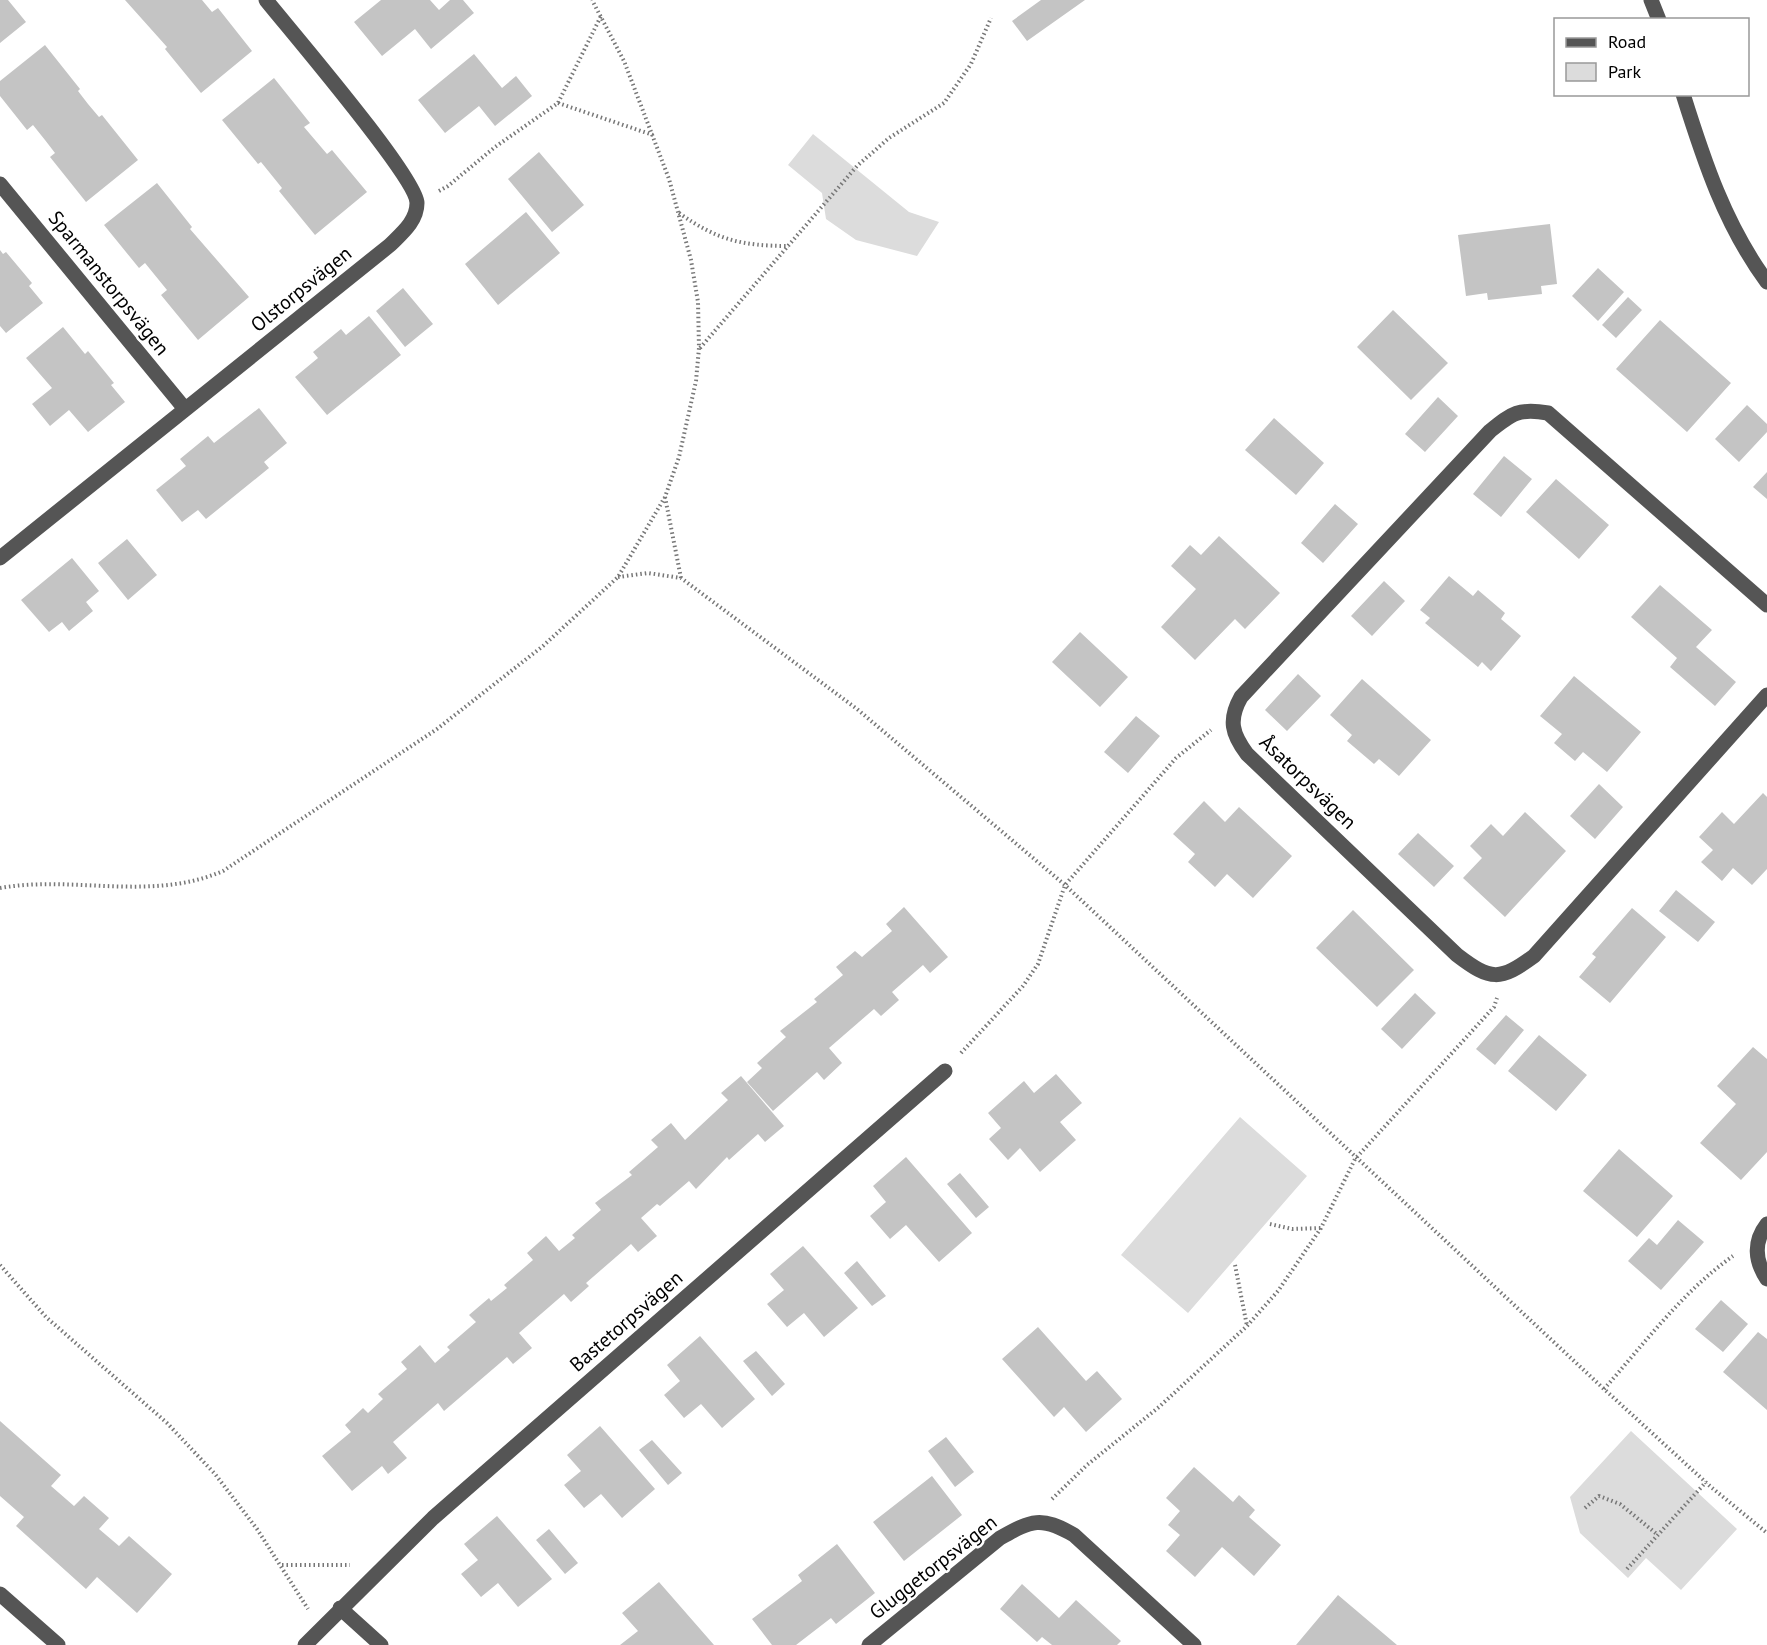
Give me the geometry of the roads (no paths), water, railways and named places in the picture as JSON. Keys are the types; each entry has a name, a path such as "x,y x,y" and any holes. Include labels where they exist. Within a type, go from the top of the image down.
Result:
{"street":[{"name":"Olstorpsvägen","path":"0,558 390,245 406,230 415,215 417,201 400,167 266,0"},
{"path":"1651,0 1658,18"},
{"path":"1684,96 1714,185 1731,225 1747,255 1767,282"},
{"name":"Sparmanstorpsvägen","path":"0,184 185,409"},
{"name":"Åsatorpsvägen","path":"1767,605 1548,413 1532,410 1512,413 1490,431 1241,698 1233,711 1232,724 1236,739 1247,754 1457,955 1478,972 1499,977 1511,973 1534,956 1767,695"},
{"name":"Bastetorpsvägen","path":"305,1645 384,1564 945,1071"},
{"path":"1767,1224 1757,1245 1758,1265 1767,1279"},
{"name":"Gluggetorpsvägen","path":"869,1645 1000,1539 1024,1525 1040,1521 1057,1525 1074,1535 1194,1645"},
{"path":"0,1594 58,1645"},
{"path":"340,1608 381,1645"}]}
